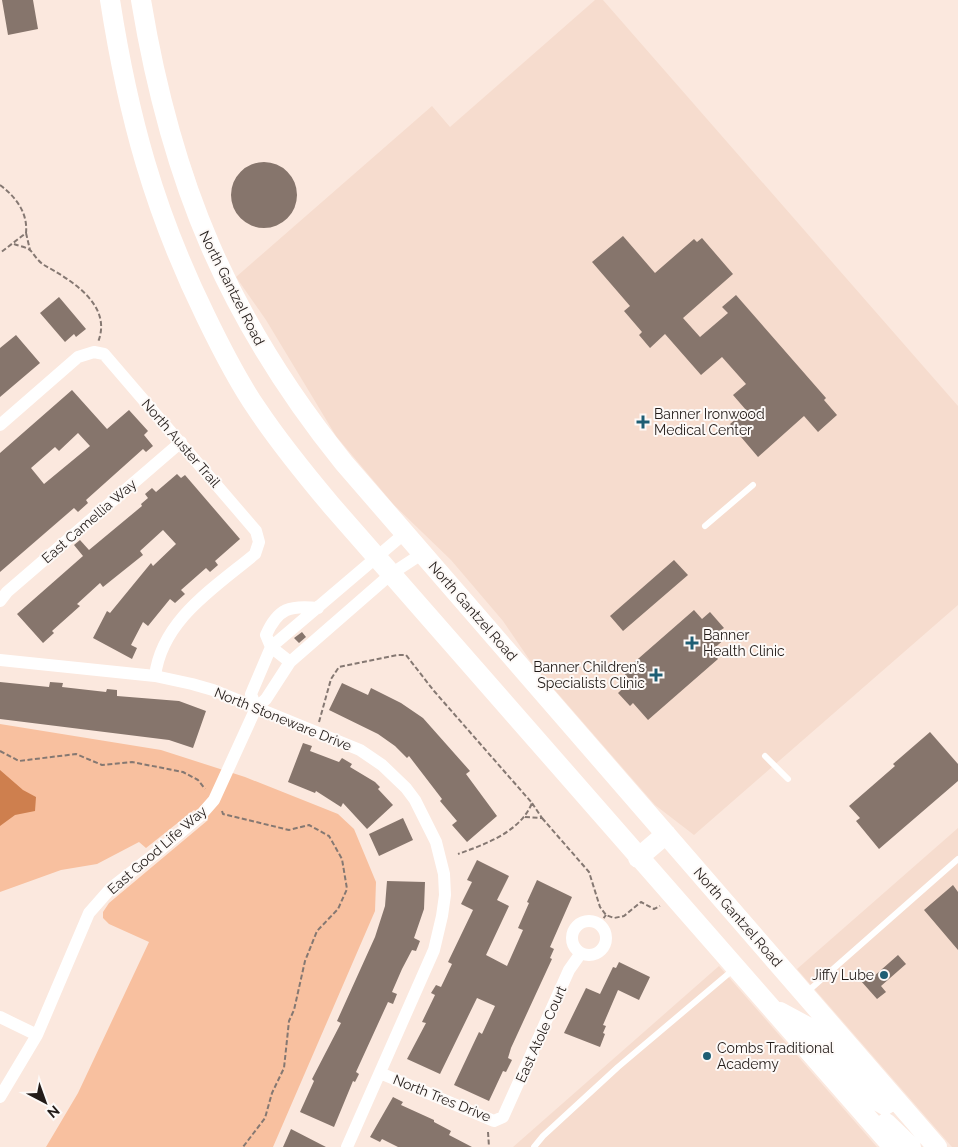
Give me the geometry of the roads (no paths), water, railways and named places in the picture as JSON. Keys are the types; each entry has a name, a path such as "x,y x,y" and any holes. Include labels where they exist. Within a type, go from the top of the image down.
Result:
{"main road":[{"path":"110,0 127,98 138,142 161,214 194,294 230,364 256,407 300,468 377,558 734,968 893,1147"},
{"name":"North Gantzel Road","path":"141,0 150,56 169,135 199,222 233,297 270,362 311,423 937,1147"},
{"path":"638,858 666,834"},
{"path":"769,1007 806,1026 878,1101 885,1105 895,1099"},
{"path":"870,1121 881,1120 889,1125 911,1147"}],"street":[{"name":"North Auster Trail","path":"0,425 78,358 94,352 104,354 256,531 259,542 255,554 188,611 175,625 157,660 155,676"},
{"name":"East Camellia Way","path":"0,601 7,592 180,442"},
{"name":"East Good Life Way","path":"256,708 252,694 271,648 405,533"},
{"name":"East Good Life Way","path":"0,1097 37,1035 88,912 111,888 161,849 214,800 256,708 266,699 290,662 392,574 423,554"},
{"path":"290,662 271,648 266,635 272,622 281,612 288,608 301,606 318,608"},
{"name":"North Stoneware Drive","path":"0,660 155,676 213,690 360,750 382,765 406,788 415,800 433,837 444,874 442,916 434,950 347,1147"},
{"path":"603,920 606,933 605,944 602,949 592,955 581,953 573,945 572,934 574,929 588,921 603,920"},
{"name":"East Atole Court","path":"499,1119 569,970 581,953"},
{"path":"0,1017 37,1035"},
{"name":"North Tres Drive","path":"380,1073 499,1119"}],"lane":[{"path":"705,526 753,485"},
{"path":"765,756 788,780"},
{"path":"805,994 958,859"},
{"path":"534,1147 542,1136 618,1066 734,968"}],"place":[{"name":"Banner Ironwood Medical Center","path":"643,422"},
{"name":"Banner Health Clinic","path":"692,643"},
{"name":"Banner Children’s Specialists Clinic","path":"656,675"},
{"name":"Jiffy Lube","path":"884,975"},
{"name":"Combs Traditional Academy","path":"707,1056"}]}
